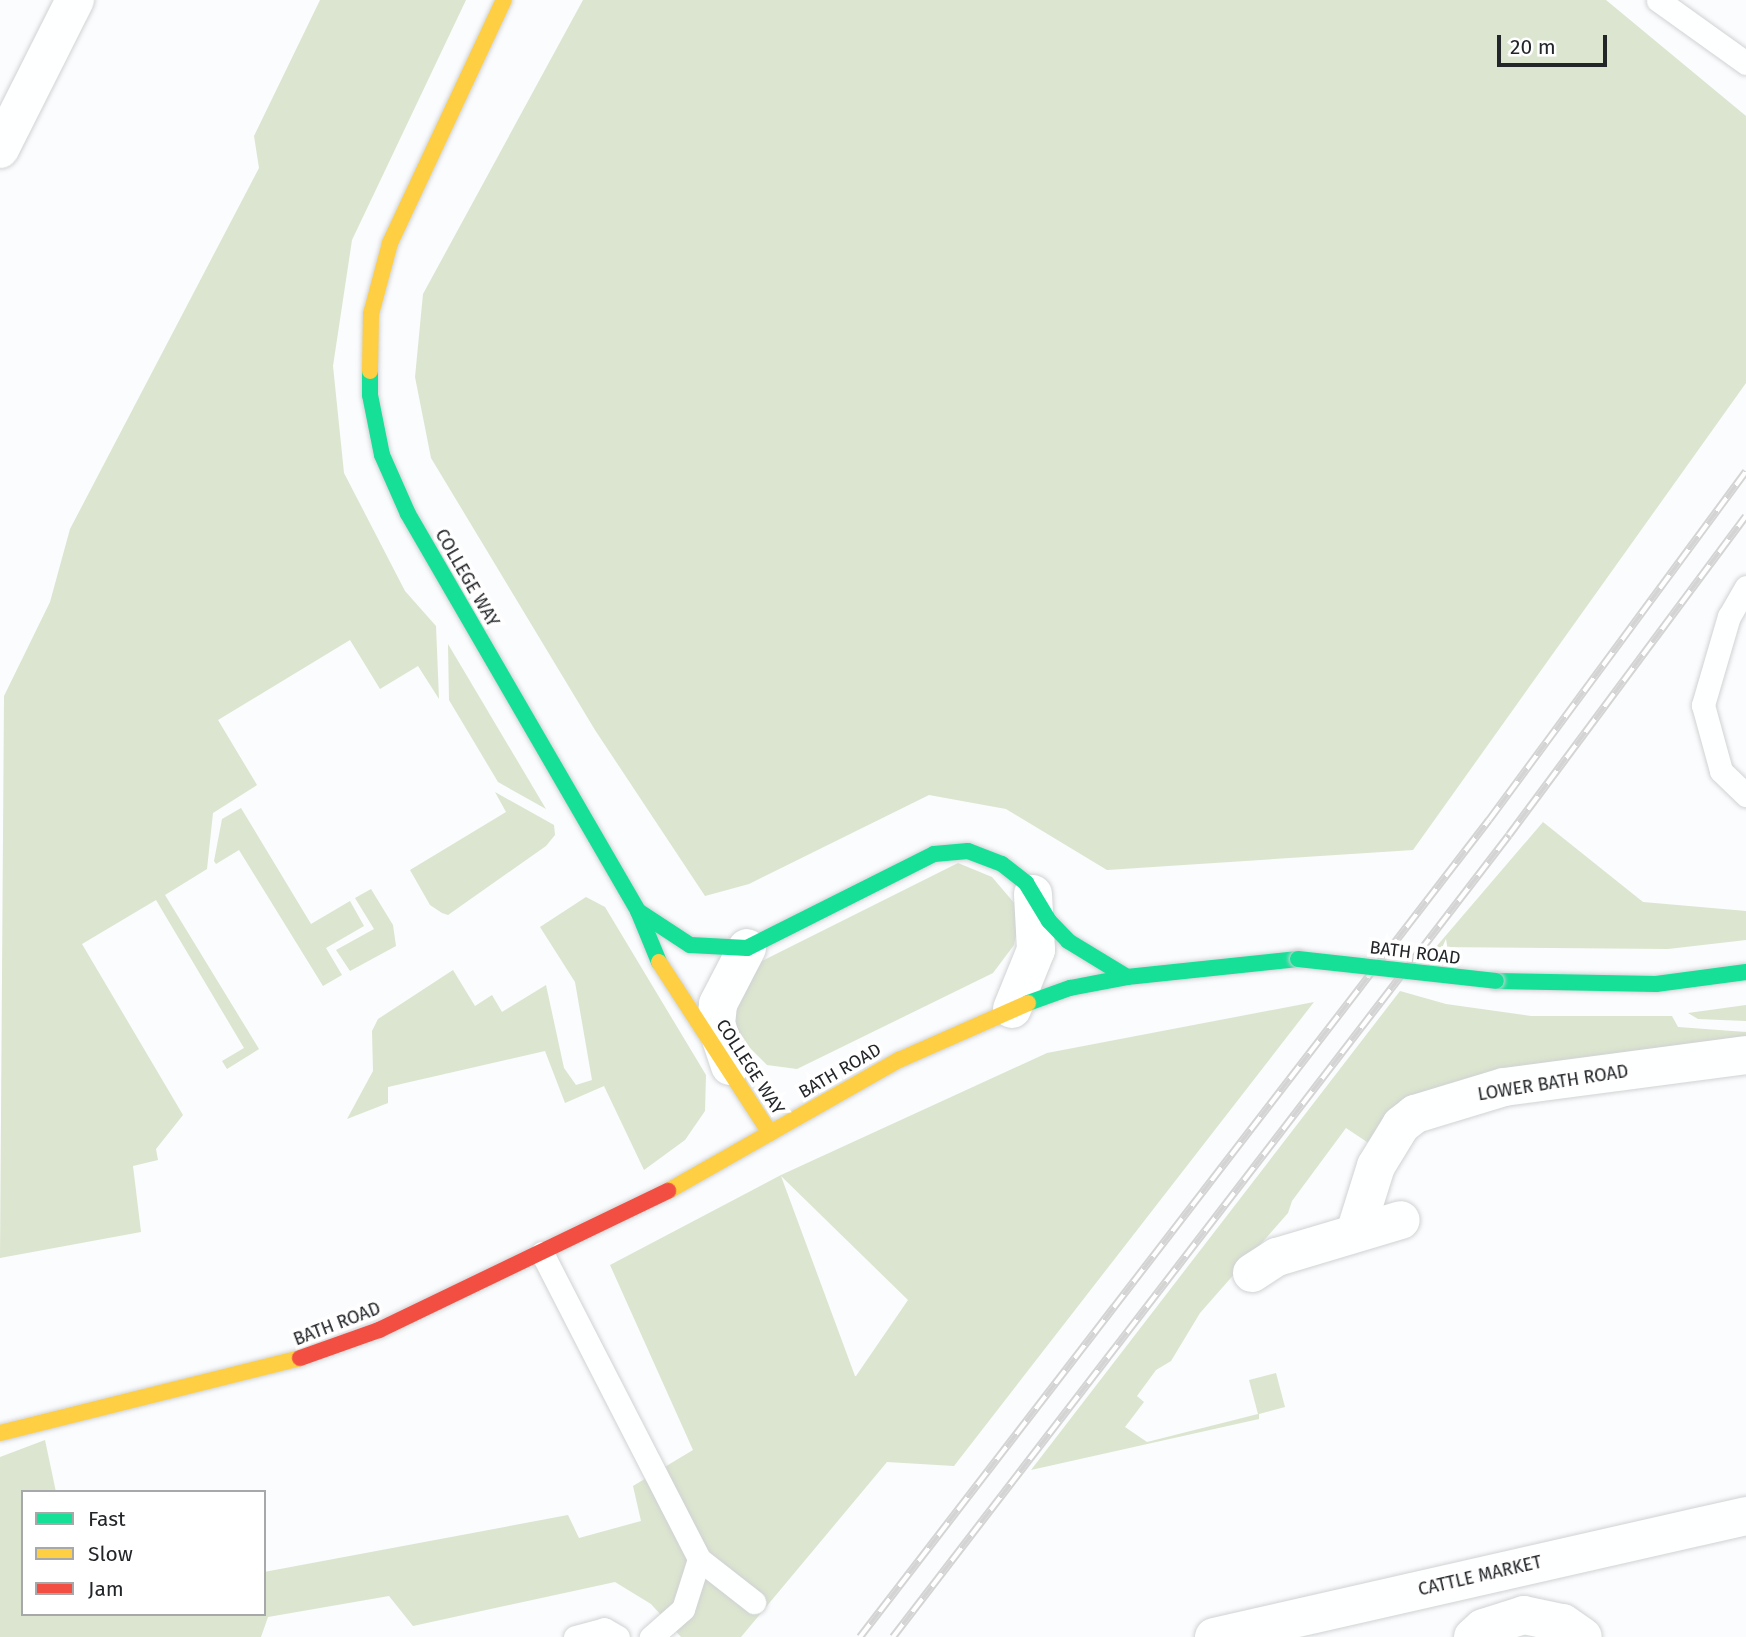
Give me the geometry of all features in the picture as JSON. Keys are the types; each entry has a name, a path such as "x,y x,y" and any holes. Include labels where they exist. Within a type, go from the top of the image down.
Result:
{"main road":[{"name":"COLLEGE WAY","path":"504,0 390,243 371,314 370,395 382,455 408,514 638,911 660,964 730,1066 770,1133"},
{"path":"638,911 690,945 747,947 934,854 968,851 1002,864 1033,894 1068,941 1127,977"},
{"name":"BATH ROAD","path":"0,1433 305,1357 379,1330 661,1195 899,1060 1012,1009 1070,988 1127,977 1298,959 1496,981 1656,984 1746,972"}],"street":[{"path":"0,149 75,0"},
{"path":"1012,1009 1036,950 1033,894"},
{"path":"730,1066 716,1024 718,1003 747,947"},
{"name":"LOWER BATH ROAD","path":"1355,1233 1376,1166 1401,1125 1415,1114 1504,1087 1746,1055"},
{"path":"1252,1273 1277,1257 1401,1220"},
{"name":"CATTLE MARKET","path":"1214,1637 1746,1516"},
{"path":"1473,1637 1483,1628 1524,1615 1563,1623 1583,1637"}],"lane":[{"path":"1658,0 1746,63"},
{"path":"1746,587 1729,616 1703,705 1721,771 1746,795"},
{"path":"542,1253 699,1559 754,1602"},
{"path":"650,1637 683,1609 699,1559"},
{"path":"575,1637 604,1629 618,1637"}],"green space":[{"path":"320,0 466,0 352,240 333,366 344,473 405,591 436,626 439,699 418,666 380,689 350,640 218,720 257,785 213,813 207,869 165,895 259,1049 227,1069 222,1061 244,1048 156,900 82,944 183,1115 156,1149 158,1160 133,1166 141,1232 0,1258 4,696 50,602 70,529 259,168 254,136"},
{"path":"583,0 1606,0 1746,116 1746,383 1413,850 1107,870 1006,809 929,795 749,884 705,896 595,730 431,458 415,377 423,294"},
{"path":"448,644 546,809 498,782 449,700"},
{"path":"495,792 554,825 555,835 546,846 448,915 442,913 430,905 410,870 506,812"},
{"path":"241,808 311,924 350,901 364,926 326,948 342,975 323,986 239,850 216,864 214,861 222,819"},
{"path":"1543,822 1643,902 1746,911 1746,940 1668,949 1436,947"},
{"path":"958,863 992,877 1021,911 1014,945 993,973 797,1069 767,1065 739,1037 730,1002 750,967"},
{"path":"371,889 393,925 396,946 350,971 336,950 374,929 355,898"},
{"path":"586,897 605,907 706,1075 705,1111 685,1140 644,1170 604,1086 565,1103 545,1051 388,1087 388,1103 347,1119 373,1071 372,1031 378,1019 453,970 475,1006 492,995 502,1012 546,985 564,1068 576,1085 592,1080 575,982 540,927"},
{"path":"1400,991 1446,1004 1531,1016 1672,1016 1678,1027 1746,1032 1746,1039 1370,1144 1346,1128 1292,1201 1288,1213 1200,1313 1171,1361 1156,1370 1137,1396 1144,1402 1125,1427 1147,1442 1258,1414 1249,1380 1276,1373 1285,1407 1259,1414 1259,1419 1031,1470"},
{"path":"1314,1002 954,1466 887,1462 741,1637 681,1637 651,1604 615,1582 413,1626 389,1596 268,1617 261,1637 0,1637 0,1457 45,1440 56,1490 21,1490 21,1616 266,1616 266,1572 568,1515 579,1538 641,1521 633,1486 693,1450 610,1265 781,1175 1047,1053","holes":["781,1176 908,1300 855,1376"]},
{"path":"1746,1005 1746,1021 1698,1019 1688,1013"}],"railway":[{"path":"860,1637 1489,820 1746,471"},
{"path":"893,1637 1509,835 1746,516"}],"traffic: fast":[{"path":"370,371 370,395 382,455 408,514 638,911 659,962"},
{"path":"638,911 690,945 747,948 934,854 968,851 1002,864 1026,883 1049,921 1068,941 1127,977"},
{"path":"1028,1003 1070,988 1127,977 1298,959"},
{"path":"1298,959 1496,981"},
{"path":"1496,981 1656,984 1746,972"}],"traffic: slow":[{"path":"370,371 371,314 390,243 504,0"},
{"path":"659,962 770,1133"},
{"path":"668,1191 899,1060 1028,1003"},
{"path":"0,1433 300,1358"}],"traffic: jam":[{"path":"300,1358 379,1330 668,1191"}]}
